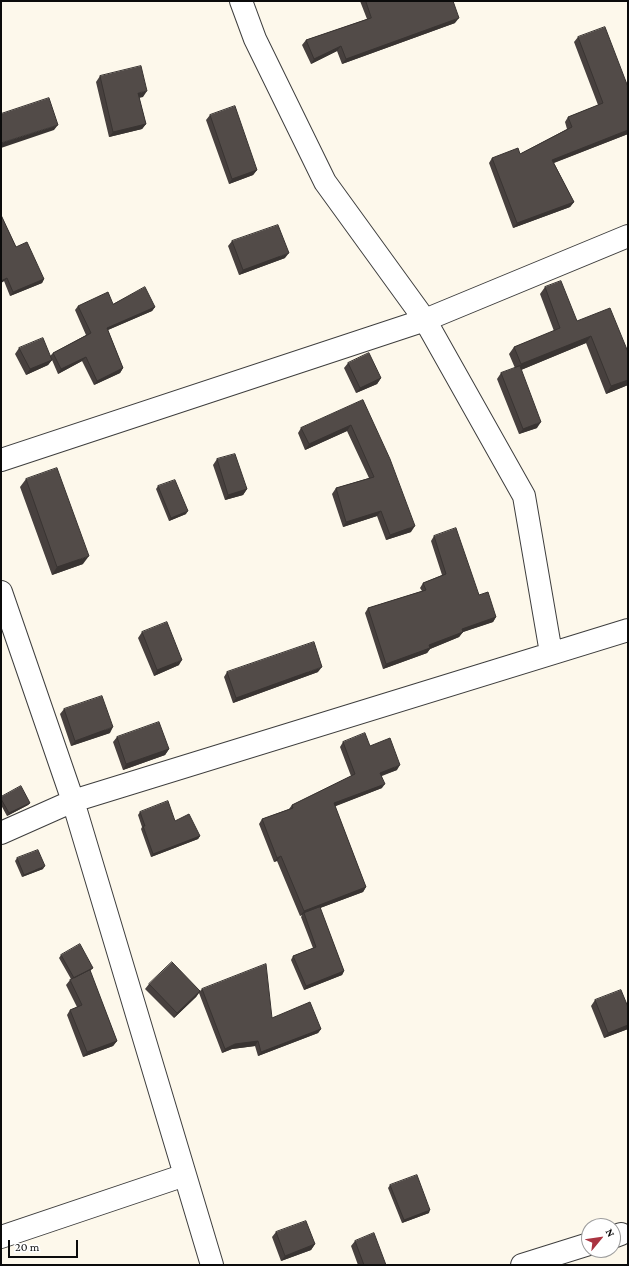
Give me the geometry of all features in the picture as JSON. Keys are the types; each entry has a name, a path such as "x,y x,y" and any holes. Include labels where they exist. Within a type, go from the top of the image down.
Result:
{"street":[{"path":"241,1 255,39 325,182 425,320 524,496 551,653"},
{"path":"1,460 425,320 628,236"},
{"path":"1,592 73,801 212,1265"},
{"path":"1,833 73,801 628,630"},
{"path":"1,1237 185,1175"},
{"path":"522,1265 581,1247"}],"building":[{"path":"366,1 453,1 459,18 346,59 341,46 314,59 306,40 371,18"},
{"path":"605,27 628,87 628,130 552,160 574,202 517,223 492,158 518,148 520,154 572,127 568,117 603,103 578,37"},
{"path":"141,66 147,91 138,93 146,124 113,132 100,76"},
{"path":"49,98 58,125 1,143 1,114"},
{"path":"235,106 257,170 232,179 210,115"},
{"path":"1,215 16,247 27,242 44,279 13,292 7,278 1,281"},
{"path":"278,225 289,253 243,270 232,241"},
{"path":"561,281 577,321 610,308 628,352 628,380 611,386 591,336 521,364 514,347 560,328 545,287"},
{"path":"145,287 155,307 107,328 123,368 97,381 86,357 61,369 53,353 91,333 78,306 108,292 113,304"},
{"path":"43,338 52,360 30,369 19,348"},
{"path":"369,353 381,378 360,388 348,363"},
{"path":"520,366 541,422 523,429 501,373"},
{"path":"363,400 390,459 415,526 390,535 381,511 346,522 336,488 374,477 351,425 309,444 301,428"},
{"path":"235,454 247,489 228,495 217,459"},
{"path":"57,468 89,556 57,567 26,479"},
{"path":"175,480 188,511 171,518 158,486"},
{"path":"456,528 479,595 488,592 496,617 462,629 463,632 429,645 430,648 386,664 368,608 426,590 423,583 446,574 434,536"},
{"path":"167,622 182,660 157,670 142,632"},
{"path":"314,642 322,667 236,698 227,672"},
{"path":"102,696 113,727 75,741 64,709"},
{"path":"159,722 169,749 126,764 117,737"},
{"path":"365,733 370,746 390,738 400,765 380,773 385,784 334,803 366,887 304,911 281,856 277,858 262,819 293,808 292,805 355,774 343,742"},
{"path":"21,786 30,803 9,813 1,797"},
{"path":"168,801 175,821 189,814 200,836 153,854 143,826 145,826 140,812"},
{"path":"38,850 45,866 24,875 17,858"},
{"path":"320,907 344,971 306,986 293,956 316,947 304,913"},
{"path":"80,944 93,968 74,978 61,955"},
{"path":"172,962 200,991 177,1013 149,984"},
{"path":"266,964 272,1018 310,1002 321,1029 261,1052 258,1041 235,1044 225,1049 202,989"},
{"path":"90,970 117,1041 87,1052 70,1010 82,1005 70,980"},
{"path":"621,990 628,1007 628,1025 608,1033 595,1000"},
{"path":"417,1175 430,1210 404,1220 390,1185"},
{"path":"306,1221 315,1244 285,1256 276,1232"},
{"path":"374,1233 386,1265 364,1265 355,1241"}]}
